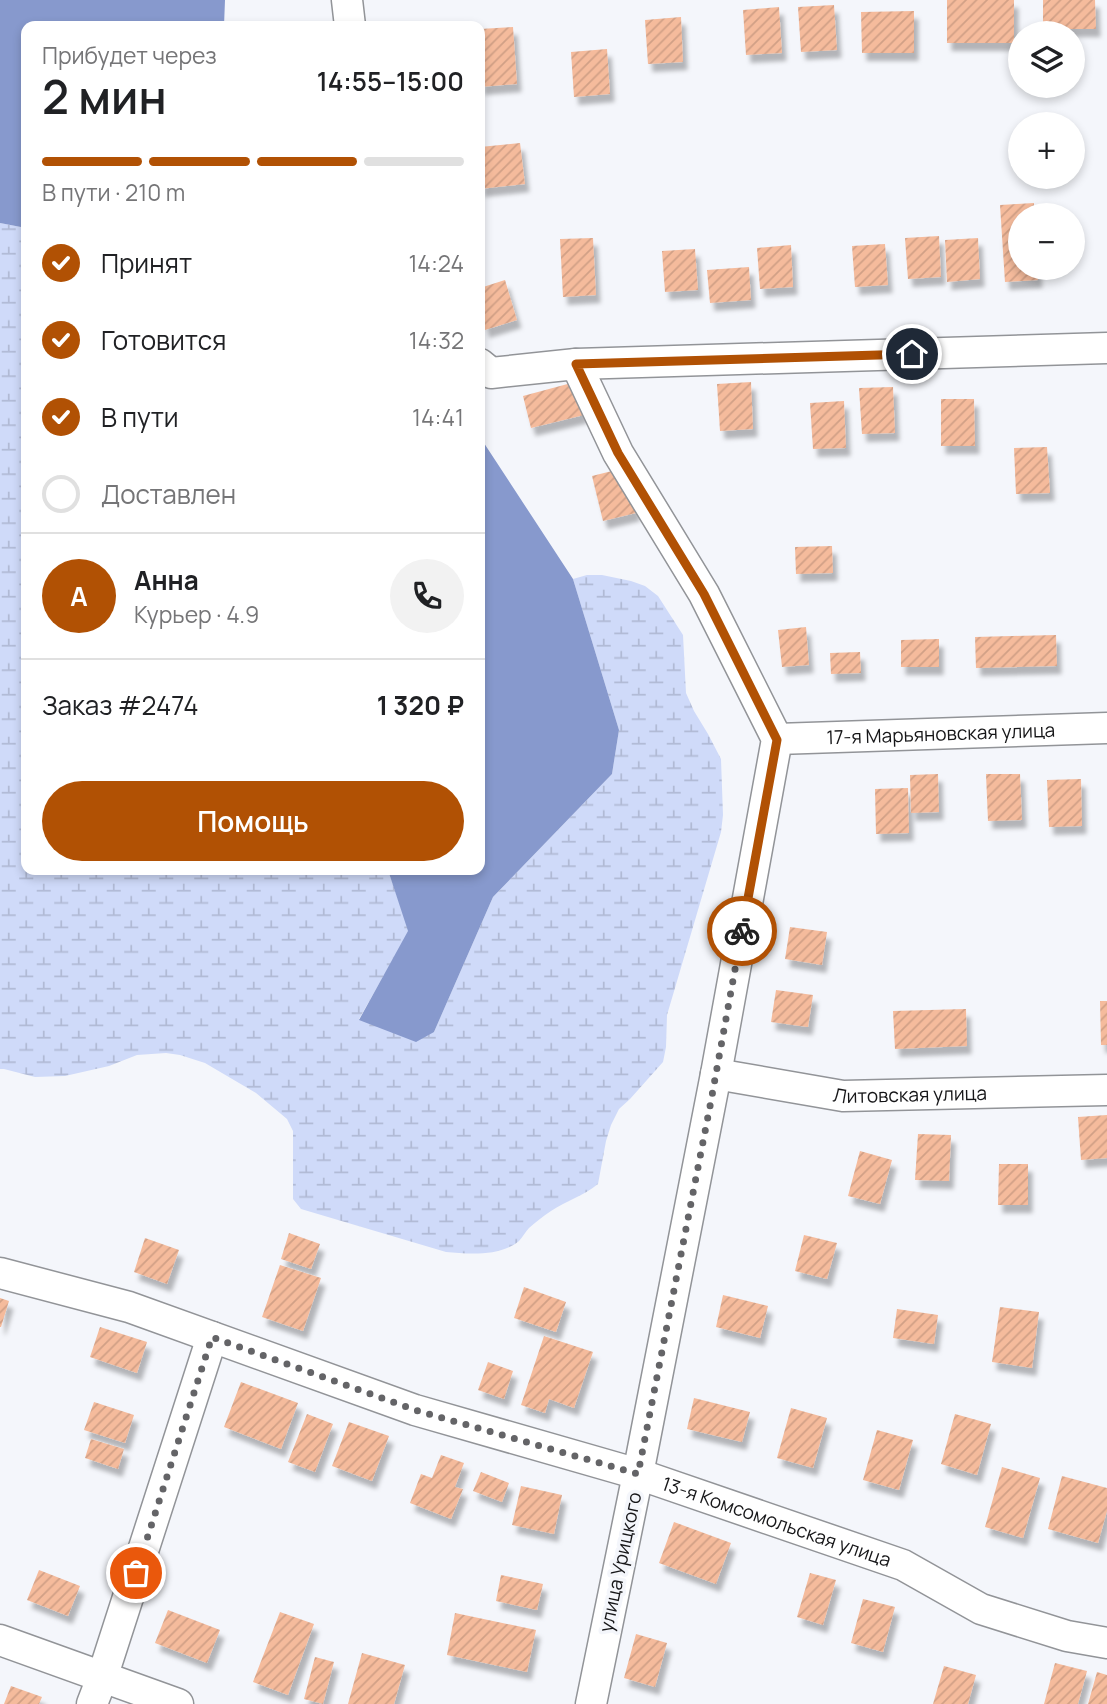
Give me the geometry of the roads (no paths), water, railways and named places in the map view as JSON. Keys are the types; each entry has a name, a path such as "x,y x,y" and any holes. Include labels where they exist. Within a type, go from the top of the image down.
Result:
{"street":[{"path":"347,0 349,21"},
{"path":"485,368 491,373 576,364 1107,348"},
{"path":"576,364 618,453 704,594 777,740"},
{"name":"17-я Марьяновская улица","path":"777,740 1107,728"},
{"name":"улица Урицкого","path":"591,1704 716,1074 777,740"},
{"name":"Литовская улица","path":"716,1074 843,1096 1107,1090"},
{"name":"13-я Комсомольская улица","path":"0,1273 129,1307 415,1410 638,1474 903,1565 981,1609 1067,1636 1107,1643"},
{"path":"97,1691 212,1337"},
{"path":"0,1640 97,1691 178,1704"}],"water":[{"path":"0,0 225,0 224,21 21,21 21,227 0,223"},
{"path":"485,445 573,579 619,730 612,774 493,897 434,1032 416,1042 359,1020 408,931 390,875 485,875"}]}
